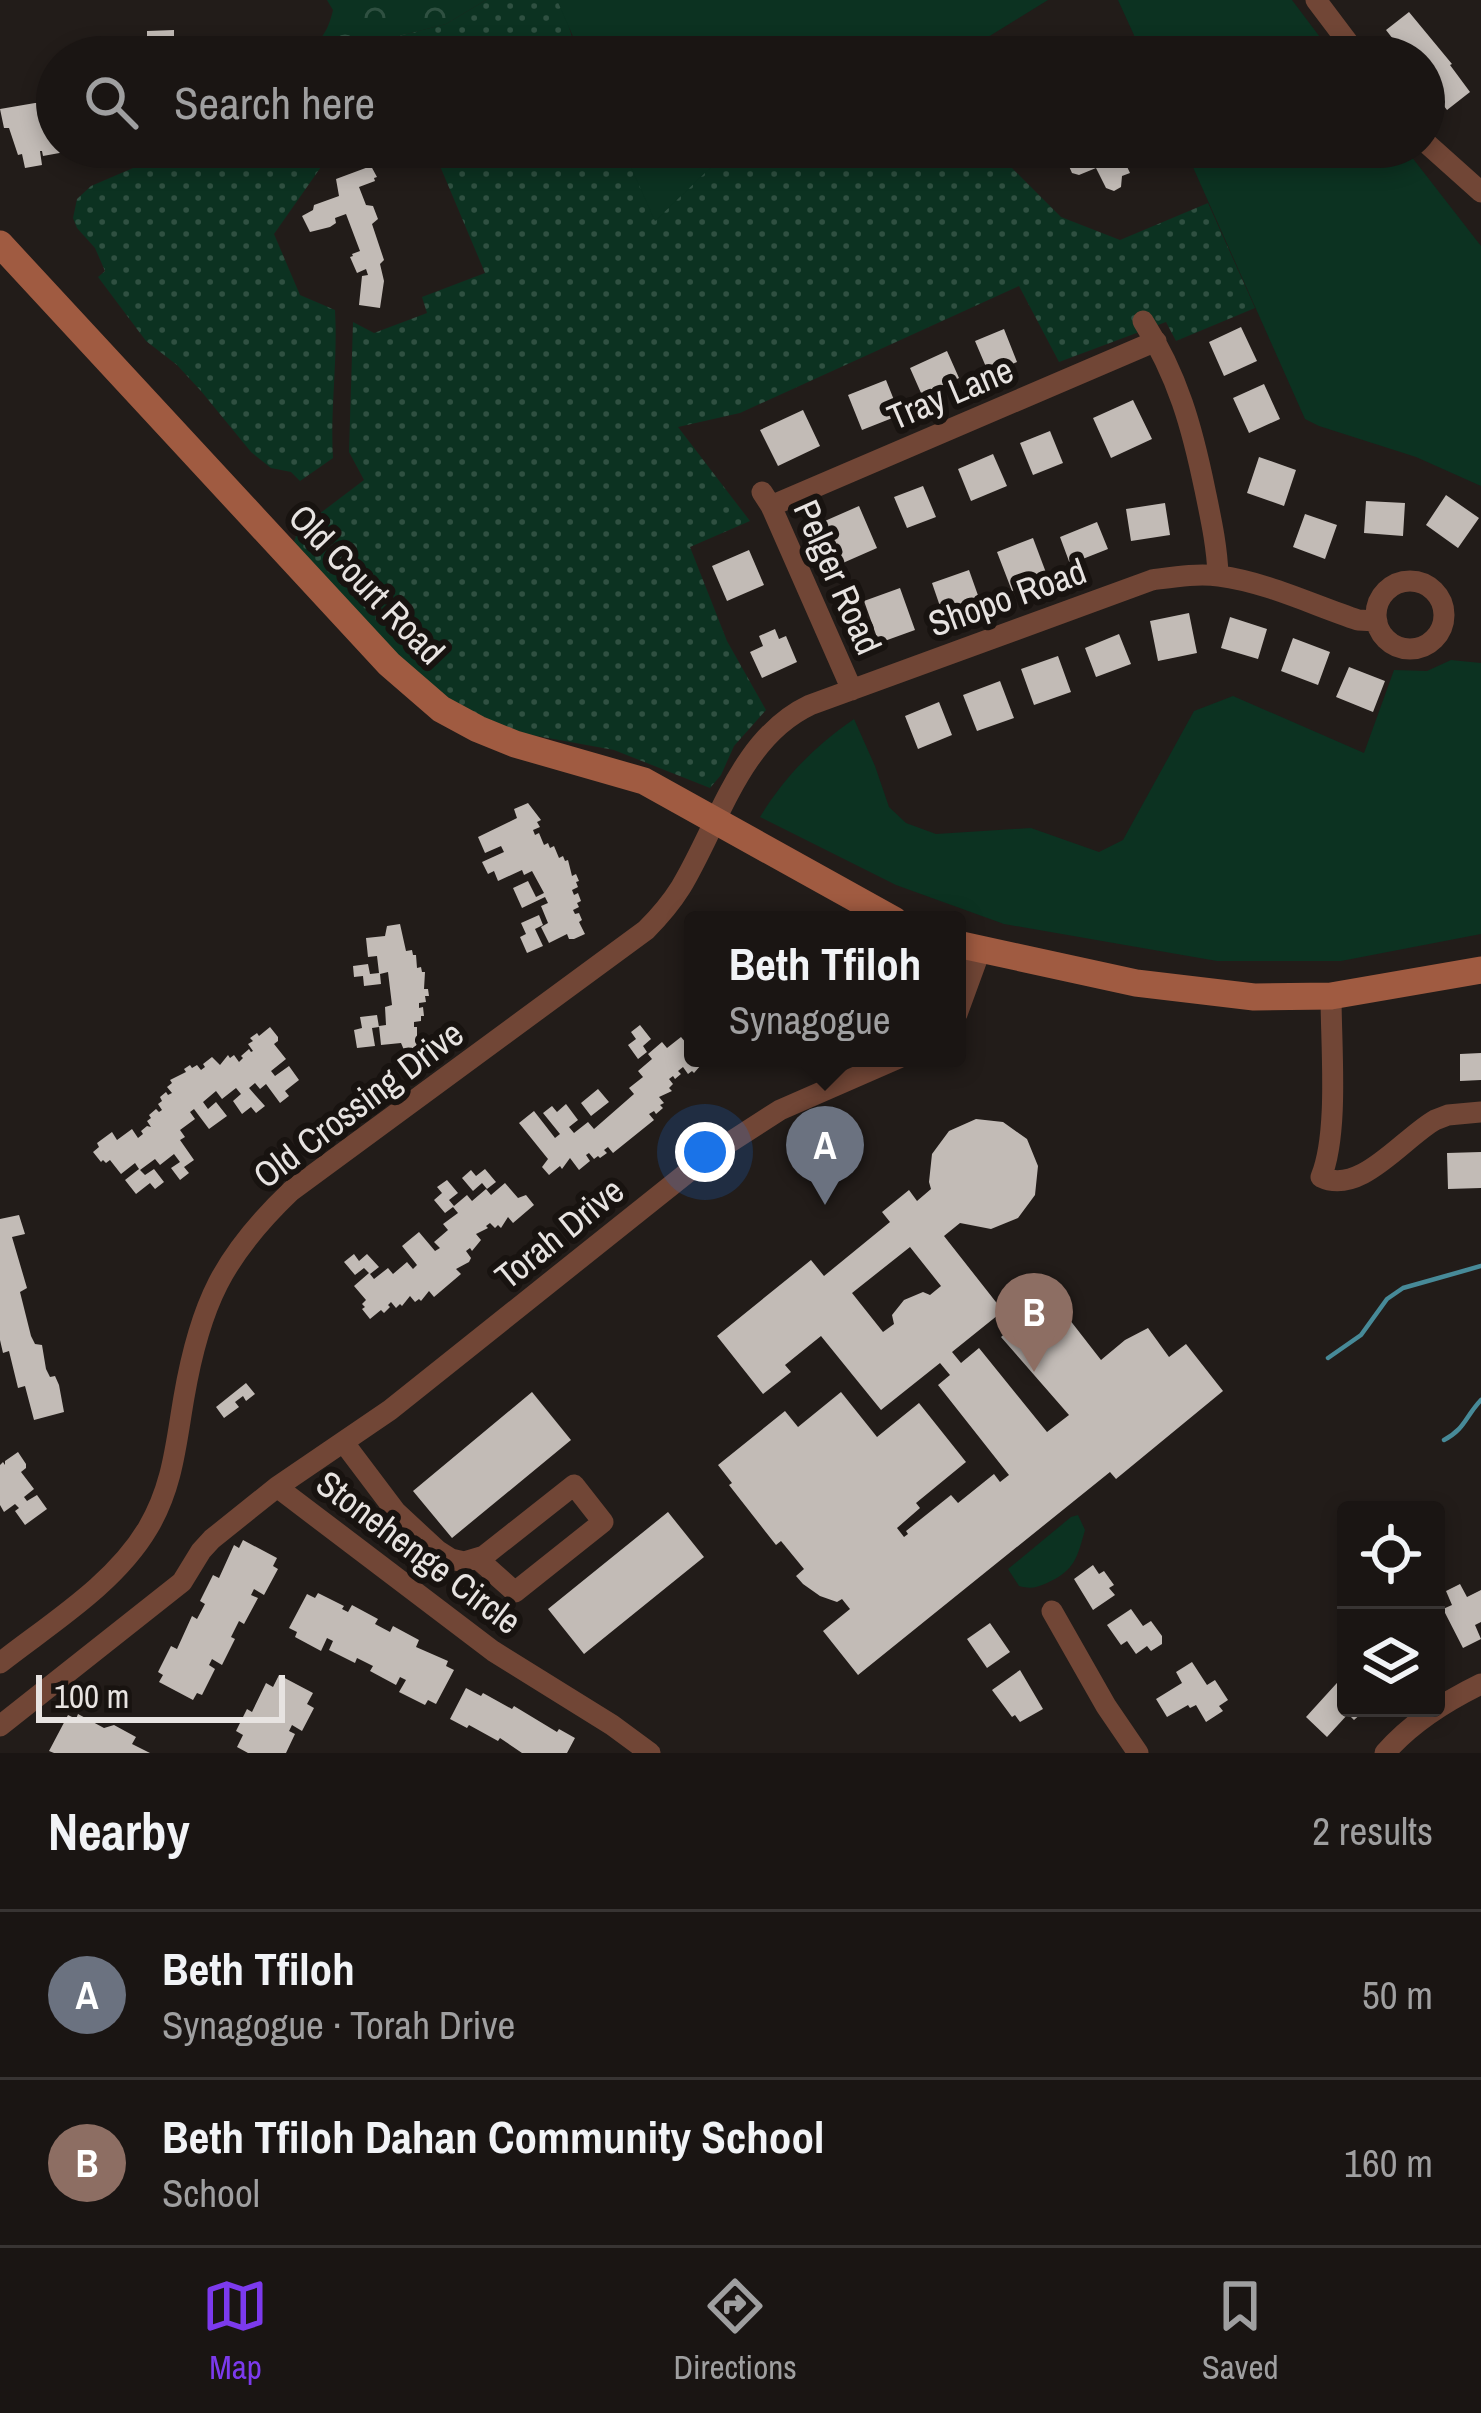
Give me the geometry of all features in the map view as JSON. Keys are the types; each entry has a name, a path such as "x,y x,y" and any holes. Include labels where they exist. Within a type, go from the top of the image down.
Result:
{"main road":[{"name":"Old Court Road","path":"0,244 389,664 431,700 497,737 644,781 878,911"},
{"path":"969,947 1188,991 1285,998 1331,996 1481,970"}],"street":[{"path":"1316,0 1343,36"},
{"path":"1445,160 1481,192"},
{"path":"1143,321 1181,394 1193,433 1218,575"},
{"name":"Tray Lane","path":"766,499 1156,340"},
{"name":"Pelger Road","path":"766,499 852,690"},
{"name":"Shopo Road","path":"716,819 751,757 778,724 794,713 1123,589 1175,577 1218,575 1358,620 1376,621"},
{"name":"Old Crossing Drive","path":"0,1663 116,1570 149,1527 172,1471 201,1322 211,1294 245,1238 291,1190 646,930 682,886 716,819"},
{"path":"1331,996 1331,1136 1322,1177 1333,1183 1353,1180 1435,1120 1481,1112"},
{"name":"Torah Drive","path":"277,1486 390,1410 740,1134 780,1110 878,1067"},
{"path":"344,1443 396,1511 451,1559 478,1559 574,1485 603,1522 515,1592 478,1559"},
{"name":"Stonehenge Circle","path":"0,1726 182,1582 212,1539 277,1486 493,1651 650,1753"},
{"path":"1052,1611 1138,1753"},
{"path":"1385,1753 1426,1717 1481,1684"}],"green space":[{"path":"327,0 486,0 446,24 399,36 322,36 333,10"},
{"path":"486,0 562,0 571,36 399,36 446,24"},
{"path":"557,0 1048,0 990,36 573,36"},
{"path":"1118,0 1292,0 1319,36 1134,36"},
{"path":"133,168 320,168 274,234 300,295 335,310 333,458 300,481 291,472 271,468 251,452 177,365 146,341 98,277 105,271 73,218 77,199 91,186"},
{"path":"441,168 1012,168 1061,217 1120,240 1208,203 1255,308 1176,341 1166,322 1059,362 1019,286 740,413 678,427 750,521 690,547 727,641 766,710 734,746 710,788 614,750 504,730 463,709 391,653 294,542 298,530 364,480 349,452 353,322 374,333 427,313 422,297 485,273"},
{"path":"631,168 710,168 655,221"},
{"path":"1193,168 1420,168 1481,246 1481,486 1416,457 1305,419"},
{"path":"1451,660 1481,663 1481,934 1341,961 1217,961 1004,924 896,885 760,817 802,763 854,719 889,807 906,823 936,834 1031,828 1099,852 1123,840 1194,711 1233,696 1364,753 1394,670 1427,671"},
{"path":"1078,1515 1085,1530 1069,1568 1040,1586 1019,1586 1008,1569"}],"building":[{"path":"1409,12 1429,36 1391,36 1386,30"},
{"path":"174,30 174,36 147,36 147,31"},
{"path":"1445,56 1470,92 1445,107"},
{"path":"36,103 36,166 25,168 9,128 4,128 0,109"},
{"path":"366,168 372,168 377,177 359,187 378,219 372,224 384,260 380,264 384,281 380,308 359,305 362,276 368,275 366,269 357,273 350,257 360,251 346,214 335,218 330,227 310,232 302,216 314,205 339,196 336,179"},
{"path":"1070,168 1096,168 1079,175"},
{"path":"1096,168 1128,168 1130,173 1122,176 1121,187 1106,188"},
{"path":"1241,327 1257,361 1224,376 1209,342"},
{"path":"1004,329 1017,362 989,374 975,341"},
{"path":"947,351 959,378 939,387 942,394 925,402 910,368"},
{"path":"886,380 900,415 862,430 848,395"},
{"path":"1264,384 1280,419 1249,433 1233,398"},
{"path":"1133,400 1152,439 1111,458 1093,418"},
{"path":"803,410 820,446 778,466 760,430"},
{"path":"1050,431 1063,463 1033,475 1020,443"},
{"path":"993,454 1007,486 971,501 958,469"},
{"path":"1259,457 1296,470 1284,506 1247,493"},
{"path":"923,486 936,517 907,528 894,497"},
{"path":"1446,495 1479,518 1458,548 1426,525"},
{"path":"1366,501 1405,503 1403,536 1364,533"},
{"path":"1165,503 1170,535 1131,541 1126,509"},
{"path":"859,506 877,548 836,566 818,524"},
{"path":"1305,514 1337,525 1325,559 1293,547"},
{"path":"1097,522 1108,549 1070,564 1060,537"},
{"path":"1033,538 1048,578 1012,591 997,552"},
{"path":"749,550 764,585 727,601 712,566"},
{"path":"969,570 980,601 943,615 932,583"},
{"path":"900,588 915,630 879,643 864,601"},
{"path":"1189,613 1197,653 1158,661 1150,621"},
{"path":"1230,617 1267,629 1258,659 1221,648"},
{"path":"775,629 779,639 786,636 797,662 762,678 750,652 763,646 759,636"},
{"path":"1119,634 1131,664 1096,677 1085,648"},
{"path":"1293,638 1330,652 1318,685 1281,671"},
{"path":"1058,656 1071,692 1034,705 1021,669"},
{"path":"1349,667 1385,681 1373,712 1336,697"},
{"path":"1000,681 1014,718 977,731 963,695"},
{"path":"939,702 952,735 918,749 905,716"},
{"path":"528,803 541,820 533,830 535,835 539,833 544,845 554,846 559,858 568,860 572,876 576,874 579,881 572,890 581,901 573,910 579,913 585,934 574,939 567,934 549,943 541,927 548,923 541,906 548,903 545,897 522,908 513,888 528,881 536,897 544,893 532,871 524,875 522,870 498,881 482,862 504,852 501,846 485,853 478,837 517,818 514,809"},
{"path":"539,915 543,925 535,929 543,946 527,953 520,937 526,934 521,923"},
{"path":"400,924 406,951 412,950 417,968 425,972 424,989 429,996 419,1003 424,1016 414,1022 417,1049 404,1050 401,1043 381,1045 379,1026 386,1025 385,1007 392,1005 388,972 380,974 381,984 364,986 363,976 354,977 353,966 368,964 370,974 379,973 377,956 368,957 366,938 385,936 387,926"},
{"path":"377,1015 379,1027 372,1028 375,1046 357,1048 354,1030 362,1028 360,1017"},
{"path":"640,1025 651,1039 643,1046 647,1052 638,1059 628,1045 636,1039 631,1032"},
{"path":"270,1027 278,1037 274,1044 286,1059 271,1071 275,1076 289,1066 299,1080 285,1091 289,1096 280,1103 266,1084 260,1089 255,1083 249,1088 265,1106 256,1113 251,1107 242,1114 233,1101 241,1094 236,1088 222,1099 216,1091 203,1102 208,1109 216,1102 227,1116 209,1129 194,1109 190,1112 195,1119 180,1130 185,1137 180,1140 194,1160 184,1167 189,1173 180,1180 171,1168 180,1162 174,1154 160,1165 155,1159 140,1170 145,1175 154,1169 164,1182 155,1189 150,1183 136,1194 125,1180 139,1169 135,1163 121,1174 110,1160 101,1162 93,1152 112,1132 117,1140 132,1129 138,1138 151,1127 149,1115 162,1110 160,1097 172,1093 167,1087 170,1080 184,1069 197,1065 201,1070 212,1057 220,1065 228,1055 239,1062 249,1049 253,1051 250,1038"},
{"path":"681,1037 684,1067 699,1067 688,1074 683,1067 678,1071 681,1074 669,1079 672,1091 659,1097 663,1108 649,1114 654,1120 613,1153 608,1147 607,1153 594,1159 589,1153 590,1161 579,1170 570,1158 549,1175 542,1167 548,1159 519,1123 534,1111 555,1138 560,1134 543,1113 552,1106 557,1112 566,1104 578,1120 569,1127 574,1133 588,1122 594,1129 634,1094 629,1088 643,1077 638,1071 652,1059 648,1054 662,1042 667,1048"},
{"path":"1481,1053 1481,1080 1460,1081 1460,1054"},
{"path":"598,1089 609,1102 591,1116 581,1103"},
{"path":"976,1119 1003,1122 1027,1139 1038,1166 1035,1195 1018,1218 991,1229 960,1223 944,1236 1003,1311 952,1352 961,1363 979,1348 1047,1432 1069,1415 1001,1337 1022,1311 1028,1317 1052,1297 1101,1360 1148,1328 1169,1357 1186,1344 1223,1391 1116,1479 1110,1472 858,1675 823,1631 850,1609 842,1599 837,1602 820,1596 803,1584 796,1576 804,1569 781,1541 776,1545 718,1465 785,1411 798,1427 841,1392 877,1437 919,1403 966,1462 916,1503 920,1508 897,1528 904,1537 951,1495 958,1503 994,1474 1000,1482 1009,1475 938,1385 950,1375 940,1363 881,1410 821,1336 785,1365 791,1372 763,1394 717,1336 811,1260 824,1276 890,1222 882,1212 909,1190 917,1201 931,1189 932,1154 949,1131","holes":["910,1247 941,1286 930,1295 923,1292 904,1300 892,1315 894,1324 883,1332 852,1293"]},
{"path":"1481,1152 1481,1188 1448,1189 1447,1153"},
{"path":"485,1169 496,1182 487,1189 482,1183 473,1191 462,1178 471,1170 476,1176"},
{"path":"447,1180 458,1193 449,1200 454,1206 467,1195 472,1201 486,1189 491,1195 505,1183 518,1198 526,1195 534,1205 513,1223 508,1217 501,1228 490,1223 476,1234 481,1240 466,1251 471,1258 456,1269 461,1274 434,1297 429,1291 415,1302 410,1296 396,1308 391,1302 384,1313 381,1310 370,1319 362,1309 366,1300 354,1286 369,1273 364,1268 355,1275 344,1262 354,1254 359,1261 367,1254 379,1267 370,1274 374,1279 388,1268 393,1274 407,1262 413,1269 417,1265 402,1246 419,1232 435,1251 440,1248 434,1242 448,1230 443,1224 458,1213 453,1207 445,1213 434,1200 442,1193 437,1187"},
{"path":"19,1215 25,1234 12,1237 27,1288 20,1292 31,1336 35,1344 42,1345 46,1369 59,1385 64,1412 34,1420 25,1386 18,1388 9,1351 3,1353 0,1340 0,1219"},
{"path":"246,1383 255,1394 235,1402 239,1407 224,1418 216,1407"},
{"path":"532,1392 571,1440 452,1538 413,1491"},
{"path":"18,1452 26,1464 21,1472 34,1489 24,1497 27,1501 37,1495 47,1509 25,1525 15,1504 4,1512 0,1505 0,1465"},
{"path":"668,1512 704,1557 584,1654 548,1609"},
{"path":"243,1540 277,1558 273,1566 278,1569 264,1595 254,1589 251,1595 258,1598 244,1624 239,1621 222,1665 212,1659 209,1665 215,1669 202,1695 197,1693 193,1700 159,1682 163,1675 158,1672 171,1646 177,1649 192,1616 197,1619 213,1575 219,1578 234,1545 239,1548"},
{"path":"1093,1565 1099,1574 1104,1571 1115,1595 1093,1610 1074,1579"},
{"path":"1460,1584 1467,1597 1481,1590 1481,1622 1475,1625 1481,1639 1463,1648 1445,1613 1452,1605 1446,1591"},
{"path":"318,1593 348,1612 352,1605 378,1619 375,1624 390,1632 393,1626 419,1640 416,1647 448,1661 446,1666 454,1670 436,1704 428,1700 425,1705 399,1692 406,1680 400,1677 396,1685 370,1671 373,1666 329,1650 333,1641 327,1638 321,1651 295,1637 297,1632 289,1628 307,1594 315,1598"},
{"path":"1131,1609 1143,1626 1151,1621 1162,1644 1136,1654 1127,1641 1121,1645 1107,1625"},
{"path":"990,1623 1010,1652 987,1668 967,1639"},
{"path":"1192,1662 1207,1685 1215,1680 1228,1700 1219,1706 1223,1711 1206,1722 1196,1705 1167,1717 1156,1699 1182,1683 1176,1672"},
{"path":"1020,1670 1043,1709 1020,1722 992,1690"},
{"path":"279,1675 313,1693 307,1704 314,1708 302,1731 292,1725 289,1731 295,1734 286,1753 248,1753 237,1747 243,1735 236,1731 266,1683 273,1687"},
{"path":"1337,1683 1337,1717 1345,1717 1327,1737 1306,1717"},
{"path":"466,1688 514,1706 575,1738 567,1753 522,1753 500,1738 450,1719"},
{"path":"78,1714 104,1728 114,1725 136,1737 132,1744 150,1753 49,1751 68,1715 76,1719"}],"waterway":[{"path":"1328,1358 1361,1335 1387,1299 1403,1288 1481,1266"},
{"path":"1444,1440 1461,1427 1481,1400"}],"place":[{"name":"Beth Tfiloh","path":"825,1205"},
{"name":"Beth Tfiloh Dahan Community School","path":"1034,1372"}]}
